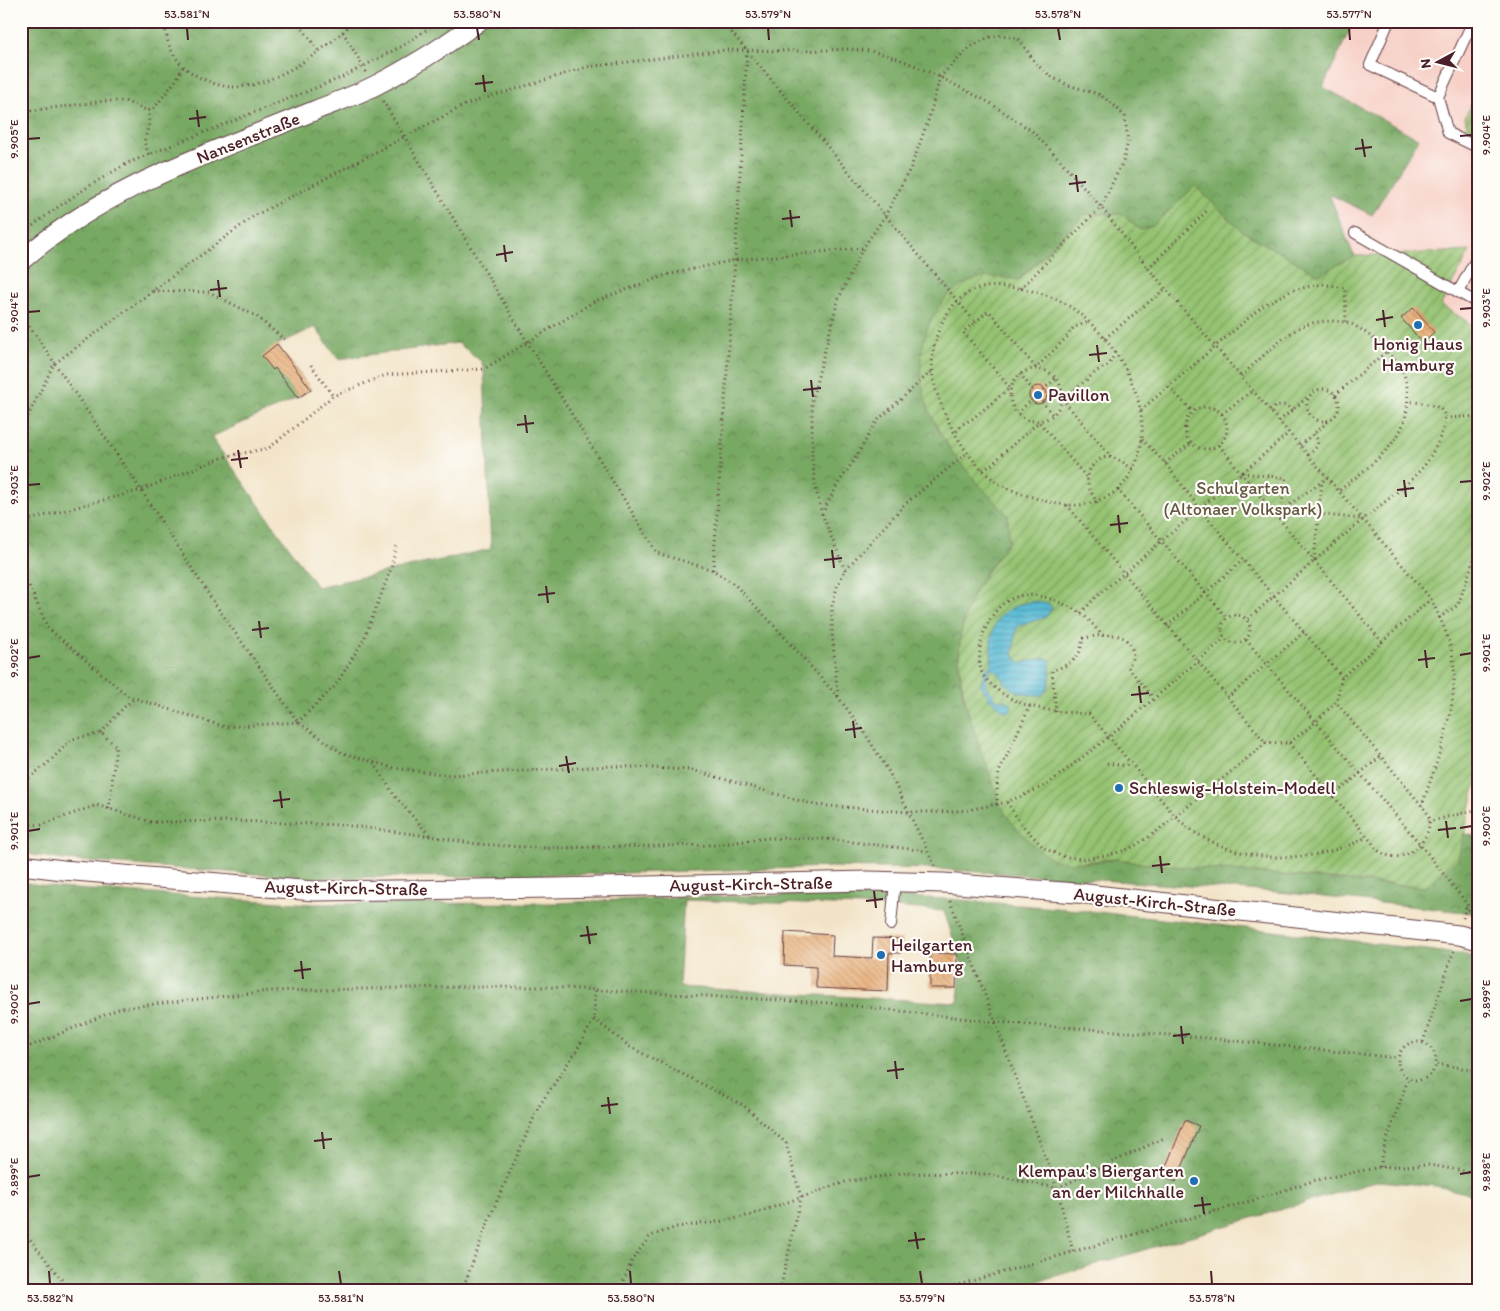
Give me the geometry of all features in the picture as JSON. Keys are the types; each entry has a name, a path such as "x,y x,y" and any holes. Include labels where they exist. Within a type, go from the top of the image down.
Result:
{"street":[{"name":"Nansenstraße","path":"21,261 64,227 99,204 144,181 374,86 443,48 479,21"},
{"name":"August-Kirch-Straße","path":"21,865 314,891 895,882 943,883 1077,893 1459,935 1479,940"}],"lane":[{"path":"1389,21 1370,66 1438,97"},
{"path":"1473,21 1438,97 1448,133 1479,148"},
{"path":"1355,233 1479,304"},
{"path":"1458,292 1479,254"},
{"path":"891,925 895,882"}],"path":[{"path":"165,21 169,44 174,57 183,67 215,84 232,87 243,86 274,77 292,68 343,32 354,21"},
{"path":"297,21 318,50"},
{"path":"722,21 975,322"},
{"path":"343,32 370,78"},
{"path":"845,570 822,514 816,490 812,459 812,399 838,300 863,248 886,216 911,167 929,118 940,76 970,46 990,37 1003,35 1019,39 1037,65 1053,78 1068,85 1098,94 1113,104 1125,117 1128,142 1123,161 1101,207 1020,289"},
{"path":"21,430 54,364 254,216 467,104 587,67 726,50 851,49 871,51 897,58 940,76 990,102 1032,131 1101,207 1148,268 1431,599 1440,618 1452,654 1453,677 1451,710 1444,740 1422,806"},
{"path":"713,570 735,260 747,51"},
{"path":"21,112 105,101 125,101 149,110 155,107 176,80 183,67"},
{"path":"381,97 528,343 657,553 713,570 734,584 838,697 862,729 889,772 943,883 1056,1188 1073,1252"},
{"path":"148,154 144,142 149,124 149,110"},
{"path":"1148,268 1209,208"},
{"path":"21,522 141,490 224,457 269,448 333,396 386,375 484,369 595,301 666,275 735,260 863,248"},
{"path":"1141,410 1265,304 1293,290 1322,284 1344,288 1346,322"},
{"path":"990,286 1020,289 1058,300 1076,310 1105,338 1129,375 1141,410 1142,439 1134,470 1127,481 1118,490 1097,503 1066,505 1046,502 998,483 983,470 968,452 946,417 939,398 934,381 932,360 937,337 946,315 957,301 973,291 990,286"},
{"path":"1105,338 1166,288"},
{"path":"152,291 209,292 256,316 286,341"},
{"path":"1087,478 1039,422 1024,418 1017,413 1012,405 1010,388 963,332 989,312 1036,368 1051,373 1056,378 1063,400 1112,457 1134,470"},
{"path":"21,314 141,490 215,604 298,722 342,753 394,768 450,775 612,766 692,770 816,805 909,812 939,812 997,805 1045,786 1109,737 1225,638"},
{"path":"955,433 963,424 972,419 1010,388 1020,374 1036,368 1074,328 1088,322"},
{"path":"1241,376 1280,342 1304,326 1321,322 1346,322 1366,332 1402,370 1407,385 1408,401 1405,418 1396,438 1383,454 1339,490"},
{"path":"1335,394 1386,352"},
{"path":"983,470 994,463 1000,455 1039,422 1053,415 1063,400 1097,371 1108,365 1115,353"},
{"path":"311,365 333,396"},
{"path":"822,514 836,487 877,421 933,369"},
{"path":"1020,374 1053,415"},
{"path":"1017,413 1056,378"},
{"path":"1169,387 1192,411"},
{"path":"1279,421 1312,394 1324,389 1330,390 1335,394 1338,398 1339,409 1332,418 1300,445"},
{"path":"1222,414 1253,390"},
{"path":"1312,394 1307,403 1310,415 1325,421 1332,418"},
{"path":"1248,619 1314,560 1409,482 1424,466 1439,440 1445,418 1442,411 1435,406 1408,401"},
{"path":"1270,411 1275,407 1285,405 1293,410"},
{"path":"1202,407 1209,407 1216,409 1222,414 1227,428 1226,435 1219,444 1210,449 1202,449 1190,443 1184,428 1192,411 1202,407"},
{"path":"1445,418 1479,416"},
{"path":"1081,613 1097,596 1289,433"},
{"path":"1308,455 1317,448 1318,439 1314,434"},
{"path":"1142,439 1165,463 1200,509 1342,677"},
{"path":"1165,463 1190,443"},
{"path":"1219,444 1382,642"},
{"path":"838,697 832,633 832,606 837,587 845,570 904,505 968,452"},
{"path":"1097,503 1089,486 1088,472 1095,462 1112,457"},
{"path":"1241,473 1286,478 1281,510"},
{"path":"1276,515 1327,478"},
{"path":"1314,560 1322,482"},
{"path":"1118,490 1227,618"},
{"path":"1066,505 1266,743"},
{"path":"1281,510 1363,519"},
{"path":"21,568 48,628 128,696 225,726 298,722 336,685 364,639 391,569 398,543"},
{"path":"1440,618 1458,605 1479,545"},
{"path":"1167,626 1244,560"},
{"path":"1103,636 1081,613 1045,596 1029,595 1008,600 995,610 984,630 979,661 986,678 1015,700 1030,706 1056,712 1089,714 1176,816 1197,834 1212,842 1232,851 1255,856 1287,858 1328,852 1351,845 1367,837"},
{"path":"1007,802 1021,824 1044,848 1061,856 1082,859 1109,855 1131,848 1152,835 1266,743 1289,743 1316,722 1336,702 1342,677 1431,599"},
{"path":"1237,614 1248,619 1251,630 1246,640 1235,643 1225,638 1222,628 1227,618 1237,614"},
{"path":"1227,698 1304,632"},
{"path":"1056,712 1052,671 1074,661 1081,650 1083,638 1118,636 1129,642 1133,652 1128,667 1153,698"},
{"path":"1246,640 1360,773 1467,904 1479,940"},
{"path":"21,784 48,763 72,739 101,733 124,707 136,698"},
{"path":"1289,743 1378,851 1386,856 1401,856 1420,845 1428,828 1429,816 1336,702"},
{"path":"997,805 999,772 1030,706"},
{"path":"101,733 116,746 109,809"},
{"path":"1333,796 1380,756"},
{"path":"373,762 394,795 429,836"},
{"path":"1107,763 1126,766 1130,763"},
{"path":"21,824 41,825 97,805 151,822 343,825 477,844 539,848 715,845 767,838 826,839 927,851"},
{"path":"1428,822 1479,808"},
{"path":"1423,1042 1459,935 1467,904"},
{"path":"21,1050 121,1008 269,991 547,987 829,1003 996,1022 1208,1038 1397,1058"},
{"path":"462,1290 490,1216 539,1106 574,1054 594,1019 595,989"},
{"path":"594,1019 630,1047 743,1105 786,1143 801,1197 780,1290"},
{"path":"1412,1042 1423,1042 1431,1047 1436,1055 1437,1064 1431,1075 1420,1081 1408,1079 1402,1074 1397,1058 1402,1048 1412,1042"},
{"path":"1437,1064 1479,1071"},
{"path":"1380,1167 1385,1145 1408,1079"},
{"path":"620,1290 632,1260 650,1236 677,1227 724,1221 751,1215 844,1182 902,1173 986,1174 1056,1188 1166,1137"},
{"path":"940,1290 1316,1180 1380,1167 1430,1165 1479,1175"},
{"path":"21,1228 70,1290"}],"shaded area":[{"path":"1354,21 1479,21 1479,89 1465,118 1468,130 1479,136 1479,329 1441,305 1469,251 1354,256 1328,193 1323,87"}],"green space":[{"path":"21,21 1354,21 1323,87 1419,139 1372,215 1329,194 1354,256 1319,275 1242,231 1195,186 1153,226 1140,230 1122,214 1084,214 1018,280 1005,278 935,423 958,460 1008,515 1009,542 985,573 972,596 963,622 958,662 963,695 974,731 1004,811 1082,863 1118,859 1139,863 1425,887 1458,859 1464,833 1479,838 1479,901 1473,913 1278,892 936,869 831,867 556,875 313,878 64,860 21,853","holes":["315,327 338,359 458,343 481,361 484,369 491,549 317,587 211,437 298,398 311,389 277,345"]},
{"path":"1479,89 1479,136 1468,130 1465,117"},
{"name":"Schulgarten (Altonaer Volkspark)","path":"1195,186 1242,231 1319,275 1354,256 1470,251 1441,305 1479,329 1479,771 1458,859 1425,887 1139,863 1120,859 1076,863 1053,859 1026,838 1004,811 997,797 969,716 961,678 960,640 967,609 976,589 1009,542 1008,515 959,461 942,436 931,414 925,399 921,367 922,349 927,332 943,301 956,289 971,281 988,277 1019,280 1084,214 1122,214 1140,230 1153,226"},
{"path":"21,882 59,888 313,904 555,903 682,897 833,895 949,899 1078,910 1274,931 1479,957 1479,1196 1436,1186 1378,1181 1008,1290 21,1290","holes":["684,900 893,907 944,911 961,963 958,1003 679,987"]}],"water":[{"path":"1033,601 1049,604 1052,608 1046,617 1019,626 1016,630 1013,653 1015,658 1021,663 1046,658 1050,660 1049,684 1042,695 1022,693 1008,686 997,671 991,668 985,679 987,683 985,685 997,700 1005,700 1011,704 1011,710 1006,712 990,699 980,684 983,682 981,679 992,663 991,639 996,622 1010,609"}],"building":[{"name":"Honig Haus Hamburg","path":"1413,308 1434,332 1423,343 1401,318"},
{"path":"277,344 311,389 298,398 275,368 273,370 262,356"},
{"name":"Pavillon","path":"1038,386 1044,389 1047,395 1044,401 1038,404 1032,401 1029,395 1032,389"},
{"path":"785,932 833,935 832,956 872,958 873,938 902,939 901,953 889,953 888,991 816,988 816,967 784,965"},
{"path":"930,953 957,954 956,988 930,988"},
{"path":"1185,1120 1199,1126 1176,1182 1162,1176"}],"place":[{"name":"Honig Haus Hamburg","path":"1418,325"},
{"name":"Pavillon","path":"1038,395"},
{"name":"Schleswig-Holstein-Modell","path":"1119,788"},
{"name":"Heilgarten Hamburg","path":"881,955"},
{"name":"Klempau's Biergarten an der Milchhalle","path":"1194,1181"}]}
